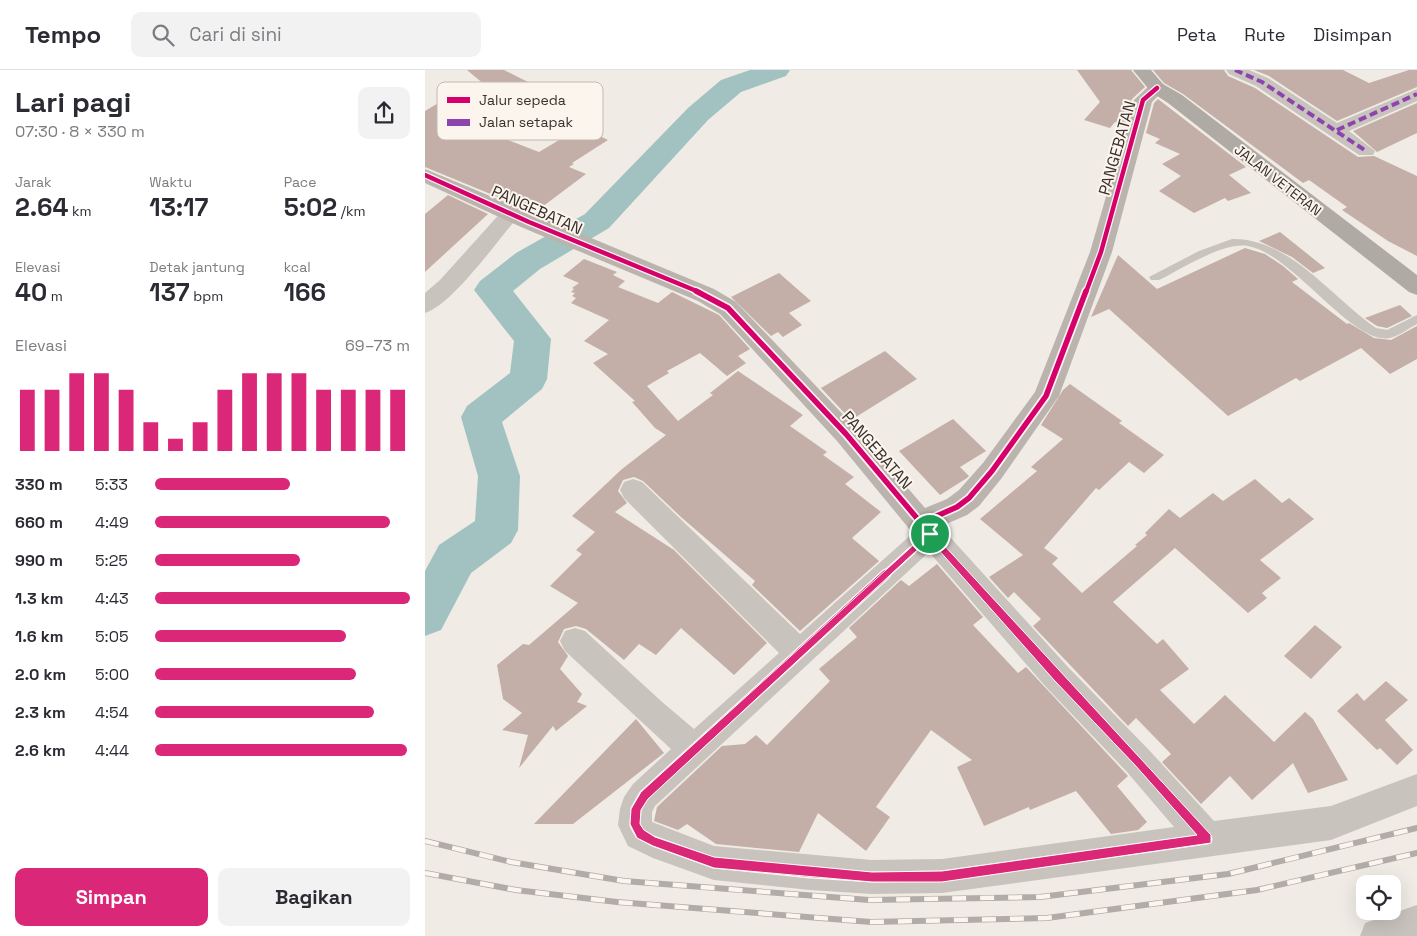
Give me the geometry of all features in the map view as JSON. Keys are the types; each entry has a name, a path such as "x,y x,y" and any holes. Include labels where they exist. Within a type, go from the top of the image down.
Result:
{"highway":[{"name":"JALAN VETERAN","path":"1142,70 1157,88 1182,105 1417,287"}],"street":[{"path":"1235,70 1262,82 1366,151"},
{"name":"PANGEBATAN","path":"425,175 617,260 689,288 728,308 846,434 926,528 969,498 1046,396 1101,252 1143,100 1157,88"},
{"path":"1337,130 1417,94"},
{"path":"425,305 520,218"},
{"path":"633,490 799,653"},
{"path":"1207,839 1137,761 1057,677 926,528 799,653 644,795 636,809 635,824 640,834 653,841 714,863 872,877 942,876 1331,823 1417,790"},
{"path":"575,641 650,712 694,749"},
{"path":"1378,936 1417,923"}],"lane":[{"path":"1155,277 1232,243 1254,243 1277,254 1373,332 1388,334 1417,318"}],"building":[{"path":"467,70 504,70 528,82 481,82"},
{"path":"1077,70 1131,70 1145,87 1132,99 1125,126 1115,122 1110,128 1084,120 1100,102"},
{"path":"1153,70 1224,70 1228,76 1255,88 1358,157 1374,156 1417,176 1417,256 1388,241 1342,210 1347,207 1309,180 1303,183 1183,94 1164,83"},
{"path":"1254,70 1343,70 1369,83 1409,70 1417,70 1417,87 1337,121 1269,76"},
{"path":"1158,99 1246,167 1229,175 1251,193 1228,201 1225,198 1194,213 1159,191 1181,176 1162,164 1180,154 1155,143 1160,139 1146,133 1154,103"},
{"path":"1417,103 1417,133 1377,152 1353,131"},
{"path":"437,104 437,140 508,140 539,152 559,140 603,140 603,138 608,140 572,163 574,164 569,167 586,174 538,210 508,197 505,200 425,167 425,111"},
{"path":"448,195 488,214 425,272 425,214"},
{"path":"1280,232 1325,268 1313,273 1292,257 1259,241"},
{"path":"1245,248 1265,254 1283,266 1298,279 1292,282 1347,324 1349,323 1374,338 1391,340 1417,326 1417,359 1390,374 1361,348 1300,381 1296,378 1228,416 1109,309 1091,317 1118,255 1157,289"},
{"path":"584,259 617,272 613,275 625,281 618,287 658,303 672,292 719,315 750,349 738,356 746,363 727,376 700,353 667,371 669,373 647,386 678,421 713,395 710,393 738,371 803,415 790,426 827,452 823,455 854,477 845,484 881,512 852,538 879,561 800,631 752,585 755,581 681,517 643,481 634,477 623,480 618,491 627,503 615,512 674,550 767,643 734,675 681,628 656,655 639,644 624,660 586,629 576,626 564,629 558,642 568,656 560,669 582,694 577,702 587,706 556,731 553,726 519,768 528,735 502,730 522,713 503,699 497,665 523,644 529,645 578,603 550,586 582,554 576,550 595,532 572,516 622,469 666,435 655,428 632,402 635,401 593,363 608,354 584,341 609,320 571,303 576,298 572,296 575,293 571,292 574,289 572,288 579,283 563,276"},
{"path":"779,273 811,301 789,313 802,325 783,337 778,332 771,336 731,297"},
{"path":"1400,305 1412,316 1387,328 1377,326 1365,318"},
{"path":"885,351 917,379 851,420 821,388"},
{"path":"1070,384 1122,421 1119,423 1164,455 1144,473 1129,462 1099,490 1096,488 1044,548 1058,558 1052,564 1082,593 1137,546 1135,545 1147,535 1145,533 1169,509 1180,518 1213,493 1223,501 1255,479 1282,503 1289,498 1314,519 1260,560 1281,578 1262,593 1267,598 1248,613 1175,548 1113,602 1157,644 1163,639 1189,669 1160,690 1194,724 1225,695 1274,742 1305,712 1313,719 1348,780 1308,793 1293,763 1252,800 1230,776 1201,804 1162,762 1171,754 1136,718 1128,726 1033,626 1041,619 1014,592 1008,598 989,577 1023,555 980,519 1037,471 1031,467 1063,439 1041,425 1063,390"},
{"path":"953,419 986,451 960,467 969,476 940,495 899,451"},
{"path":"937,564 983,617 973,625 1018,673 1026,667 1128,776 1117,786 1147,822 1138,830 1111,834 1076,791 1030,810 1029,807 984,826 957,767 972,760 931,730 876,807 890,817 866,851 818,813 799,852 716,844 687,824 678,830 654,821 657,807 722,746 745,744 756,735 767,745 830,681 819,669 857,637 849,628 901,580 909,586"},
{"path":"1315,625 1342,647 1311,679 1284,656"},
{"path":"1386,681 1408,700 1385,720 1413,750 1397,765 1380,748 1377,750 1337,711 1357,693 1364,701"},
{"path":"636,719 664,753 573,824 534,824"}],"waterway":[{"path":"425,615 455,559 496,530 499,476 481,417 528,379 533,339 492,290 528,261 597,221 698,114 731,86 776,70"}],"railway":[{"path":"425,841 511,862 624,881 869,900 1040,897 1228,874 1417,828"},
{"path":"425,873 516,890 617,902 871,922 1047,918 1257,890 1417,853"}],"marked path":[{"path":"1235,70 1262,82 1366,151"},
{"path":"1337,130 1417,94"}],"cycle path":[{"path":"425,175 529,222 706,295 728,308 846,434 921,523 957,507 969,498 992,471 1046,396 1101,252 1143,100 1157,88"},
{"path":"930,534 644,795 636,809 635,825 640,834 653,841 714,863 872,877 942,876 1207,839"}],"route":[{"path":"930,534 1057,677 1137,761 1207,839 942,876 872,877 714,863 653,841 640,834 635,824 636,809 644,795 930,534"}]}
